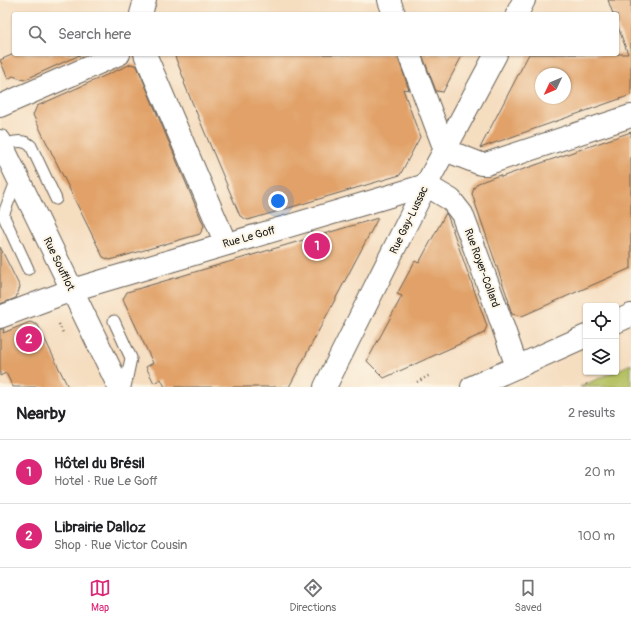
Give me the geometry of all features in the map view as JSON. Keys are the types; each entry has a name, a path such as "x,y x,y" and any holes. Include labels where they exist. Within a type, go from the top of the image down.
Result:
{"street":[{"path":"142,12 145,0"},
{"path":"389,0 393,12"},
{"path":"518,12 524,0"},
{"path":"0,106 114,56"},
{"path":"146,56 226,244"},
{"path":"410,56 445,150 481,164 486,164 631,116"},
{"name":"Rue Gay-Lussac","path":"325,387 426,185 495,56"},
{"name":"Rue Soufflot","path":"1,143 119,387"},
{"name":"Rue Le Goff","path":"0,317 72,290 426,185"},
{"name":"Rue Royer-Collard","path":"426,185 451,200 462,214 517,368"},
{"path":"619,321 631,315"},
{"path":"472,387 583,337"}],"lane":[{"path":"1,143 20,141 27,142 31,146 56,199"},
{"path":"18,179 4,213 4,217 28,268"},
{"path":"114,321 132,358 125,387"}],"path":[{"path":"58,324 63,332"},
{"path":"416,382 430,376"}],"green space":[{"path":"631,364 631,387 580,387 606,375 619,375 619,370"}],"building":[{"path":"608,0 631,0 631,95 480,148 528,56 619,56 619,54 628,54 619,29 619,12 612,12"},
{"path":"12,55 78,56 24,80 13,76 8,79 0,60"},
{"path":"175,56 398,56 409,90 403,89 420,137 400,175 248,220 240,216 184,83 185,82"},
{"path":"423,56 462,56 443,92 436,91"},
{"path":"131,64 137,66 204,226 200,234 110,260 103,257 33,115 37,106"},
{"path":"631,132 631,268 522,316 512,314 472,194 474,188 478,183 500,175 501,177"},
{"path":"446,213 487,326 484,333 384,378 367,361 402,296 397,294 415,261 419,263"},
{"path":"378,218 289,387 165,387 161,379 154,383 146,367 153,363 123,299 127,292"},
{"path":"0,247 20,287 16,298 0,304"},
{"path":"30,322 38,325 68,387 13,387 6,373 0,376 0,329 4,329 3,333"}],"place":[{"name":"Hôtel du Brésil","path":"317,246"},
{"name":"Librairie Dalloz","path":"29,339"}]}
